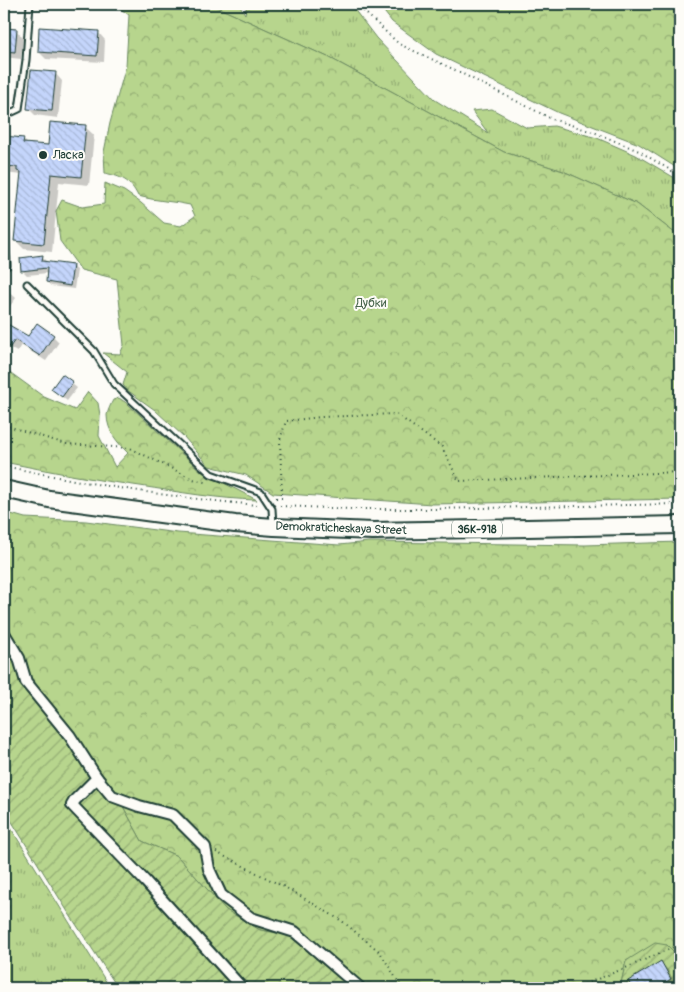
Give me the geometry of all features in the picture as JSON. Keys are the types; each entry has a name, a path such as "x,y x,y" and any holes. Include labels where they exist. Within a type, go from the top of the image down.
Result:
{"main road":[{"name":"Demokraticheskaya Street","path":"4,489 49,499 235,524 274,527 373,531 680,525"}],"street":[{"path":"4,633 18,658 26,682 70,736 97,778 112,796 139,806 173,815 205,847 209,869 221,895 251,918 295,932 360,988"},
{"path":"97,778 72,805 146,882 242,988"}],"lane":[{"path":"4,116 20,108 30,4"},
{"path":"4,214 7,266"},
{"path":"27,284 94,351 114,384 210,474 260,492 272,509 274,527"}],"path":[{"path":"356,4 399,44 453,69 552,120 596,133 639,151 680,176"},
{"path":"264,497 282,498 280,440 286,421 321,417 396,414 442,447 458,480 680,472"},
{"path":"4,425 66,444 130,448 193,478 210,483"},
{"path":"4,466 72,481 174,496 269,506 431,509 680,504"},
{"path":"205,847 292,892 342,921 380,952 402,988"},
{"path":"575,988 680,944"}],"green space":[{"name":"Дубки","path":"114,4 210,4 330,58 504,152 563,171 637,204 680,237 680,499 432,504 273,493 246,475 209,466 184,437 155,410 123,385 127,372 103,353 120,354 124,345 117,279 81,270 60,241 56,211 62,200 82,207 104,204 105,183 124,191 164,223 181,226 195,216 190,205 138,196 132,186 125,180 105,173 104,152 126,66 129,15"},
{"path":"210,4 239,4 245,14 247,4 350,4 376,38 435,100 488,133 472,111 492,109 527,128 554,126 597,138 636,155 680,181 680,218 676,221 680,226 680,237 637,204 563,171 504,152 330,58"},
{"path":"378,4 680,4 680,170 639,144 559,113 436,54 392,22"},
{"path":"4,368 44,397 75,410 88,392 98,403 100,415 99,436 115,467 128,453 114,436 107,421 107,413 113,400 119,398 128,404 202,472 257,500 184,493 4,462"},
{"path":"4,512 25,518 86,521 178,533 339,545 369,542 585,545 680,542 680,956 667,945 626,961 620,988 352,988 289,935 260,930 226,910 177,856 142,841 120,801 82,745 14,658 4,619"},
{"path":"4,643 57,715 82,745 120,801 142,841 177,856 226,910 260,930 288,935 352,988 118,988 4,809"},
{"path":"4,817 110,988 4,988"},
{"path":"655,943 667,945 680,956 680,988 620,988 626,961"}],"building":[{"path":"39,27 99,31 97,56 38,52"},
{"path":"4,28 17,29 15,52 4,51"},
{"path":"31,70 56,72 52,111 27,109"},
{"path":"50,122 86,125 81,177 51,174 44,244 14,241 21,172 17,171 17,167 4,166 4,136 24,138 23,143 48,145"},
{"path":"43,255 42,261 73,265 70,286 46,282 47,268 21,271 20,258"},
{"path":"4,322 28,336 37,323 54,335 40,356 15,340 10,347 4,343"},
{"path":"62,374 73,382 62,397 51,389"},
{"path":"661,961 671,979 655,988 632,988 628,981"}],"place":[{"name":"Ласка","path":"43,155"}]}
